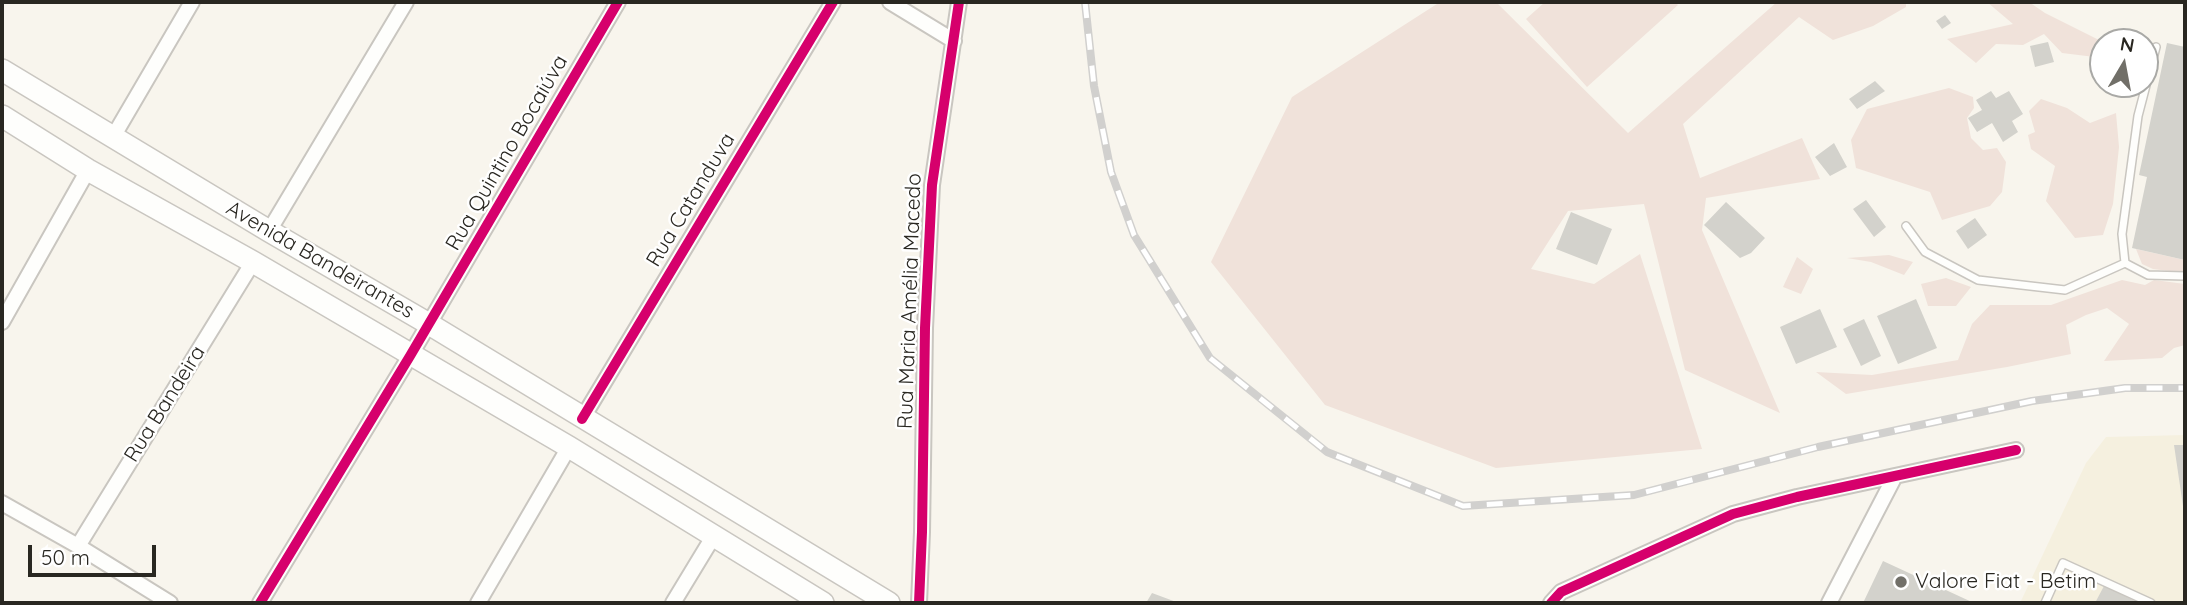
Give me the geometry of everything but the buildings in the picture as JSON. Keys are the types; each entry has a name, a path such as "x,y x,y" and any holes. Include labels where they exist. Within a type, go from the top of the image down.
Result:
{"main road":[{"name":"Avenida Bandeirantes","path":"2,69 888,603"},
{"name":"Avenida Bandeirantes","path":"2,116 88,170 253,262 569,447 822,603"}],"street":[{"path":"113,137 192,2"},
{"path":"269,231 406,2"},
{"name":"Rua Quintino Bocaiúva","path":"410,356 618,2"},
{"name":"Rua Catanduva","path":"582,419 833,2"},
{"path":"890,2 954,41"},
{"name":"Rua Maria Amélia Macedo","path":"919,603 925,328 932,186 959,2"},
{"path":"2,323 88,170"},
{"name":"Rua Bandeira","path":"78,546 253,262"},
{"path":"260,603 410,356"},
{"path":"478,603 569,447"},
{"path":"1551,603 1561,592 1733,514 1797,497 2016,450"},
{"path":"1829,603 1895,476"},
{"path":"2,503 170,603"},
{"path":"673,603 713,537"}],"lane":[{"path":"2125,263 2122,234 2136,129 2143,98"},
{"path":"1906,226 1925,252 1978,281 2065,290 2125,263"},
{"path":"2125,263 2148,275 2185,276"},
{"path":"2045,603 2063,563 2151,603"}],"shaded area":[{"path":"1440,2 1496,2 1628,133 1777,2 1906,2 1906,7 1873,26 1833,40 1799,17 1683,124 1700,178 1802,138 1820,179 1706,198 1702,230 1780,413 1685,370 1644,204 1568,211 1531,269 1594,284 1640,254 1702,449 1496,468 1325,405 1211,262 1292,97"},
{"path":"1545,2 1675,2 1678,5 1587,87 1526,19"},
{"path":"1987,2 2029,2 2089,35 2089,56 2062,53 2044,34 2023,45 1996,44 1976,63 1947,39 2013,24"},
{"path":"1949,88 1973,97 1974,108 1967,118 1971,138 1983,150 1997,148 2006,162 2002,192 1990,206 1942,220 1930,192 1856,168 1851,140 1867,109"},
{"path":"2041,99 2067,108 2090,123 2116,113 2119,147 2113,204 2103,235 2075,238 2046,201 2055,166 2031,149 2028,135 2035,132 2029,111"},
{"path":"2136,249 2185,260 2185,273 2153,269 2142,264"},
{"path":"1889,255 1913,262 1904,275 1871,262 1847,258"},
{"path":"1797,257 1813,269 1801,294 1783,287"},
{"path":"1946,278 1971,287 1956,306 1928,306 1921,284"},
{"path":"2122,280 2145,285 2154,280 2185,284 2185,345 2174,348 2162,358 2104,361 2129,324 2107,308 2066,325 2071,354 1846,394 1816,372 1872,375 1958,360 1972,324 1990,305 2051,305"},
{"path":"2185,435 2185,603 2020,603 2086,463 2106,437"}],"railway":[{"path":"1085,2 1094,86 1111,172 1134,235 1210,358 1327,452 1463,506 1634,495 1818,447 2032,401 2125,388 2185,388"}],"cycle path":[{"path":"260,603 410,356 618,2"},
{"path":"582,419 833,2"},
{"path":"919,603 925,328 932,185 959,2"},
{"path":"1551,603 1561,592 1733,514 1797,497 2016,450"}],"place":[{"name":"Valore Fiat - Betim","path":"1901,582"}]}
